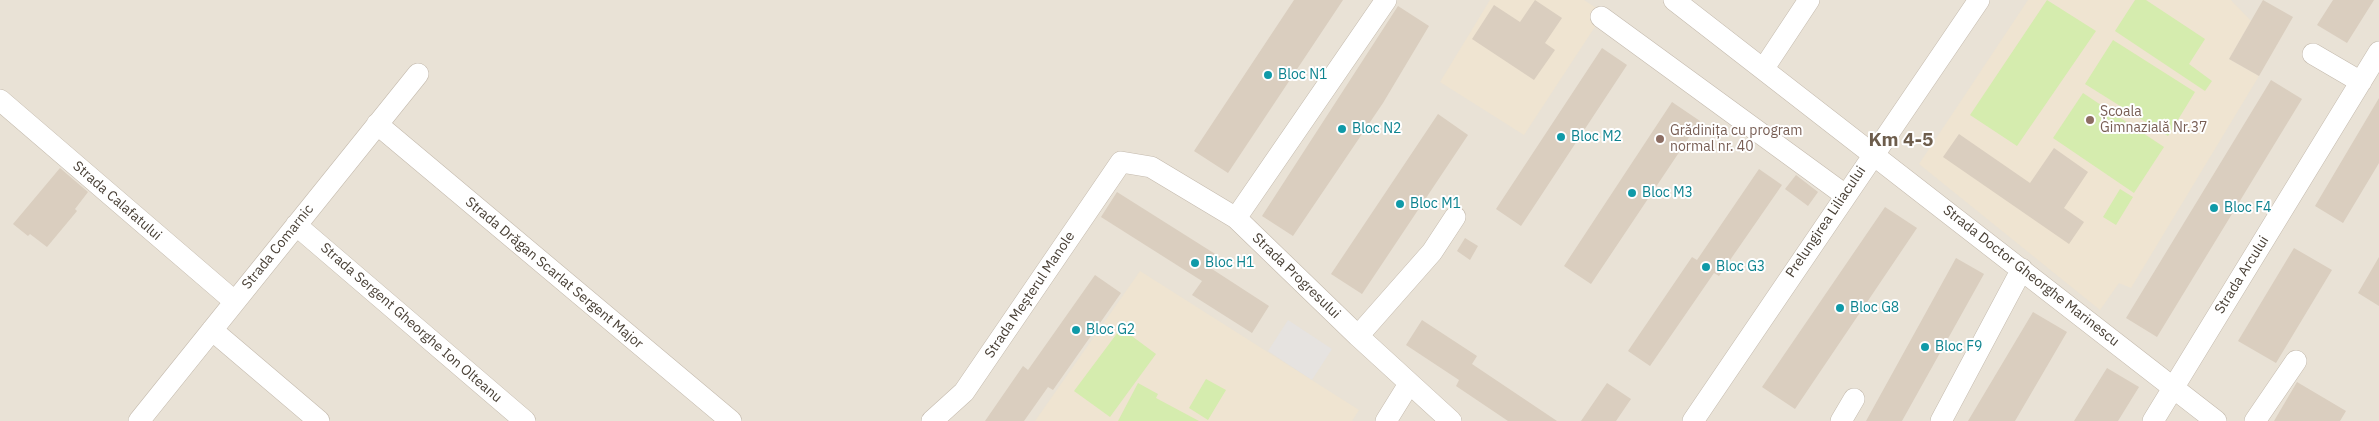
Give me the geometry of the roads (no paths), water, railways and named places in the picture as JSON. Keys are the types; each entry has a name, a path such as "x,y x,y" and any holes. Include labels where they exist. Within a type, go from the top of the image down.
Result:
{"street":[{"path":"1236,218 1386,0"},
{"name":"Strada Doctor Gheorghe Marinescu","path":"1674,0 1764,68 2216,421"},
{"path":"1764,68 1809,0"},
{"name":"Prelungirea Liliacului","path":"1693,421 1873,153 1979,0"},
{"path":"1601,18 1845,195"},
{"name":"Strada Arcului","path":"2153,421 2172,387 2379,52"},
{"path":"2313,54 2360,82"},
{"name":"Strada Comarnic","path":"139,421 418,74"},
{"name":"Strada Calafatului","path":"0,100 234,301"},
{"name":"Strada Drăgan Scarlat Sergent Major","path":"377,124 730,421"},
{"name":"Strada Progresului","path":"1121,162 1151,167 1236,218 1358,336 1451,421"},
{"name":"Strada Meșterul Manole","path":"932,421 964,392 1121,162"},
{"path":"1358,336 1432,252 1455,217"},
{"name":"Strada Sergent Gheorghe Ion Olteanu","path":"296,225 525,421"},
{"path":"1941,421 2022,269"},
{"path":"212,330 318,421"},
{"path":"2255,421 2296,361"},
{"path":"1386,421 1409,384"},
{"path":"1841,421 1854,399"}],"place":[{"name":"Bloc N1","path":"1268,75"},
{"name":"Școala Gimnazială Nr.37","path":"2090,120"},
{"name":"Bloc N2","path":"1342,129"},
{"name":"Bloc M2","path":"1561,137"},
{"name":"Grădinița cu program normal nr. 40","path":"1660,139"},
{"name":"Bloc M3","path":"1632,193"},
{"name":"Bloc M1","path":"1400,204"},
{"name":"Bloc F4","path":"2214,208"},
{"name":"Bloc H1","path":"1195,263"},
{"name":"Bloc G3","path":"1706,267"},
{"name":"Bloc G8","path":"1840,308"},
{"name":"Bloc G2","path":"1076,330"},
{"name":"Bloc F9","path":"1925,347"}],"district":[{"name":"Km 4-5","path":"1901,141"}]}
